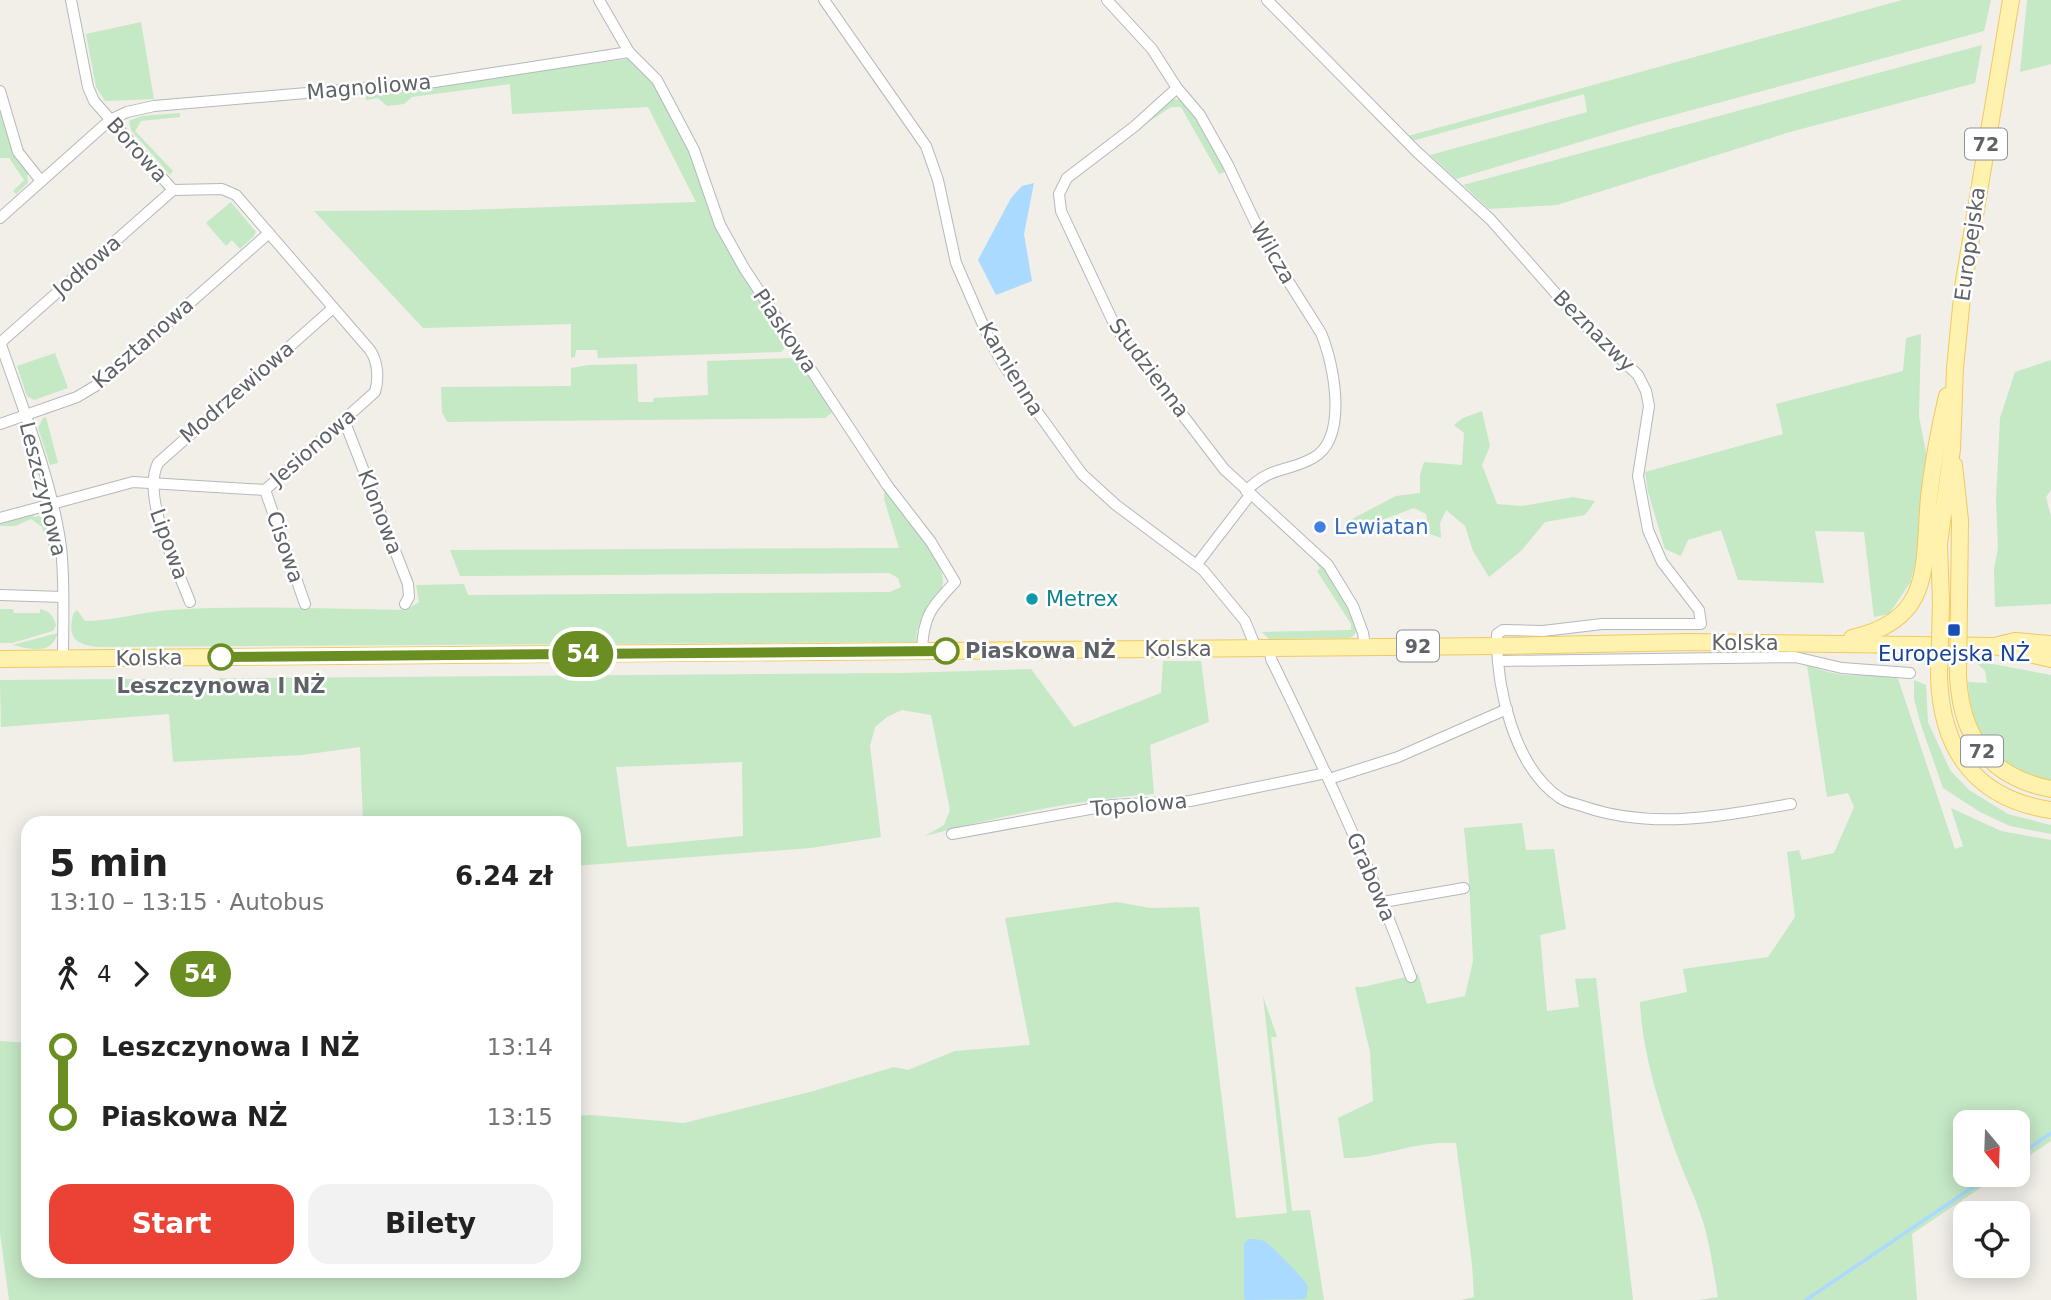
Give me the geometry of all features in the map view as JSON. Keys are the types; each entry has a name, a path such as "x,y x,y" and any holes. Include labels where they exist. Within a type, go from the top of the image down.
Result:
{"main road":[{"name":"Europejska","path":"2011,0 1966,261 1956,359 1952,449 1939,544 1940,699 1945,725 1953,745 1969,769 2010,799 2051,810"},
{"name":"72","path":"1822,644 1884,628 1901,616 1915,596 1923,567 1934,456 1956,359"},
{"name":"Europejska","path":"1952,449 1959,509 1959,701 1967,726 1980,749 1992,762 2011,776 2051,789"},
{"name":"92","path":"1994,646 2015,641 2051,644"},
{"name":"Kolska","path":"0,659 1365,646 1497,654 1689,642 1994,646"},
{"name":"92","path":"1994,646 2051,659"}],"street":[{"name":"Borowa","path":"71,0 88,87 94,101 110,120 173,190 222,189 231,192 269,233"},
{"name":"Piaskowa","path":"599,0 629,52 657,80 694,150 720,225 744,268 887,485 931,542 955,582 928,614 923,628 922,651"},
{"name":"Kamienna","path":"824,0 926,146 938,180 953,256 991,343 1005,367 1088,481 1136,521 1197,565 1214,582 1263,648"},
{"name":"Wilcza","path":"1107,0 1152,49 1177,88 1200,115 1268,249 1321,333 1330,358 1335,396 1333,425 1326,448 1305,462 1264,475 1197,565"},
{"name":"Beznazwy","path":"1267,0 1417,152 1491,220 1581,322 1629,365 1646,391 1649,412 1637,476 1641,500 1656,550 1699,610 1701,624 1602,624 1543,631 1503,630 1497,635 1497,654"},
{"name":"Magnoliowa","path":"110,120 148,107 435,82 629,52"},
{"name":"Studzienna","path":"1177,88 1135,126 1066,178 1059,202 1061,211 1116,328 1224,469 1328,565 1353,606 1365,646"},
{"path":"0,91 18,152 41,181"},
{"path":"0,218 110,120"},
{"name":"Jodłowa","path":"0,342 173,190"},
{"name":"Jesionowa","path":"0,518 133,482 265,490 375,392 377,364 370,350 269,233"},
{"name":"Kasztanowa","path":"0,424 77,397 97,385 269,233"},
{"name":"Modrzewiowa","path":"152,484 160,459 333,308"},
{"name":"Leszczynowa","path":"0,342 25,415 61,546 63,659"},
{"name":"Klonowa","path":"344,420 408,584 405,604"},
{"name":"Lipowa","path":"152,484 153,502 190,602"},
{"name":"Cisowa","path":"265,490 305,604"},
{"path":"0,595 63,597"},
{"path":"1263,648 1271,659 1327,776"},
{"path":"1791,804 1716,817 1651,821 1596,811 1561,799 1535,772 1516,738 1507,709 1497,654 1795,657 1842,668 1910,673"},
{"name":"Topolowa","path":"952,834 1112,805 1190,801 1327,776 1398,757 1507,709"},
{"name":"Grabowa","path":"1327,776 1383,902 1411,977"},
{"path":"1383,902 1464,888"}],"green space":[{"path":"1902,0 1991,0 1984,31 1640,124 1456,179 1430,155 1587,112 1584,94 1412,141 1408,136"},
{"path":"2027,0 2051,0 2051,64 2020,72"},
{"path":"141,22 154,99 105,101 96,87 86,34"},
{"path":"1982,45 1975,83 1790,132 1557,205 1489,209 1463,185"},
{"path":"627,59 637,63 663,95 703,182 789,344 781,352 598,358 597,350 576,350 575,357 571,358 571,324 423,328 314,211 465,210 696,202 648,107 512,114 510,84 412,97 404,104 387,106 378,98 366,100 366,94"},
{"path":"1173,99 1181,100 1190,106 1227,171 1219,174 1181,107 1171,107 1141,127"},
{"path":"0,102 30,173 27,175 28,183 16,194 13,191 24,180 9,158 0,158"},
{"path":"180,113 180,117 141,121 135,131 173,171 170,175 131,130 129,121 142,116"},
{"path":"231,202 256,232 240,249 232,240 226,246 206,223"},
{"path":"1921,334 1919,416 1927,458 1917,558 1910,583 1889,614 1874,617 1864,532 1815,531 1824,583 1738,580 1721,530 1688,540 1681,556 1665,549 1648,492 1645,472 1783,434 1776,404 1903,371 1906,338"},
{"path":"55,353 68,388 34,400 27,396 17,366"},
{"path":"790,358 803,364 834,411 825,418 447,422 442,412 441,387 571,386 571,368 637,364 638,402 653,402 654,398 708,395 707,361"},
{"path":"2051,360 2051,490 2046,497 2051,516 2051,604 1995,607 2000,418 2015,372"},
{"path":"1482,411 1490,446 1482,465 1497,504 1522,506 1573,497 1595,501 1585,515 1545,522 1521,551 1489,577 1473,551 1465,526 1446,510 1440,523 1441,538 1430,534 1426,514 1414,508 1352,531 1350,520 1396,496 1420,493 1420,475 1424,462 1462,465 1464,433 1454,425 1463,418"},
{"path":"46,417 58,463 50,465 38,428"},
{"path":"885,487 933,553 943,580 941,589 921,619 916,642 97,647 78,642 71,629 73,614 77,610 85,621 159,611 199,609 406,610 419,602 416,585 464,584 468,595 890,592 901,587 898,578 889,573 460,576 450,550 899,548 884,499"},
{"path":"33,514 34,517 47,520 53,561 42,527 31,519 15,526 0,526 0,522"},
{"path":"1317,564 1331,577 1355,622 1355,633 1350,638 1269,639 1262,632 1351,630 1351,624 1317,571 1320,568"},
{"path":"0,609 13,609 14,613 40,613 40,609 51,614 56,625 53,631 12,643 0,643"},
{"path":"58,633 55,640 45,648 12,645"},
{"path":"1163,661 1201,661 1209,722 1150,745 1154,794 1095,800 1038,810 925,836 944,825 950,810 931,715 902,710 875,727 870,746 881,837 811,848 581,865 581,816 363,816 360,747 302,755 173,762 169,714 1,727 0,680 903,673 1031,669 1074,727 1161,693","holes":["742,762 743,836 627,847 616,767"]},
{"path":"1987,663 2051,675 2051,782 2031,776 2001,759 1981,735 1970,703 1968,682 1987,683 1985,671 1978,664"},
{"path":"1807,665 1826,672 1879,675 1898,679 1955,849 1963,846 1951,808 2001,831 2051,840 2051,1141 2030,1155 2030,1110 1953,1110 1953,1187 1982,1187 1961,1201 1953,1201 1953,1206 1912,1234 1917,1300 1699,1300 1718,1297 1709,1244 1653,1081 1644,1041 1640,1002 1687,992 1683,969 1768,957 1795,917 1787,852 1799,850 1802,860 1834,853 1854,807 1848,793 1827,797"},
{"path":"1914,680 1926,685 1928,722 1950,770 1969,790 2008,814 2051,825 2051,834 2010,826 1980,812 1943,788 1914,699"},
{"path":"1522,823 1526,850 1554,849 1566,929 1540,935 1547,1011 1579,1007 1575,979 1596,978 1633,1300 1461,1300 1474,1297 1456,1143 1427,1144 1344,1158 1338,1118 1373,1101 1370,1052 1355,987 1418,974 1427,1004 1465,996 1473,961 1464,828"},
{"path":"1117,902 1150,908 1199,907 1236,1218 1287,1213 1263,996 1277,1037 1271,1037 1292,1211 1310,1210 1324,1300 9,1300 0,1233 0,1041 21,1042 21,1278 581,1278 581,1116 684,1123 810,1092 894,1067 908,1070 955,1051 1030,1045 1005,918"}],"water":[{"path":"1034,183 1024,234 1032,281 996,295 978,260 1011,198 1022,186"},
{"path":"1249,1239 1266,1242 1299,1275 1307,1285 1305,1299 1244,1298 1244,1243"}],"waterway":[{"path":"2030,1148 2051,1133"},
{"path":"1806,1300 1973,1187"}],"bus line":[{"name":"54","path":"221,657 946,651"}],"place":[{"name":"Lewiatan","path":"1320,527"},
{"name":"Metrex","path":"1032,599"},
{"name":"Europejska NŻ","path":"1954,630"},
{"name":"Piaskowa NŻ","path":"946,651"},
{"name":"Leszczynowa I NŻ","path":"221,657"}]}
